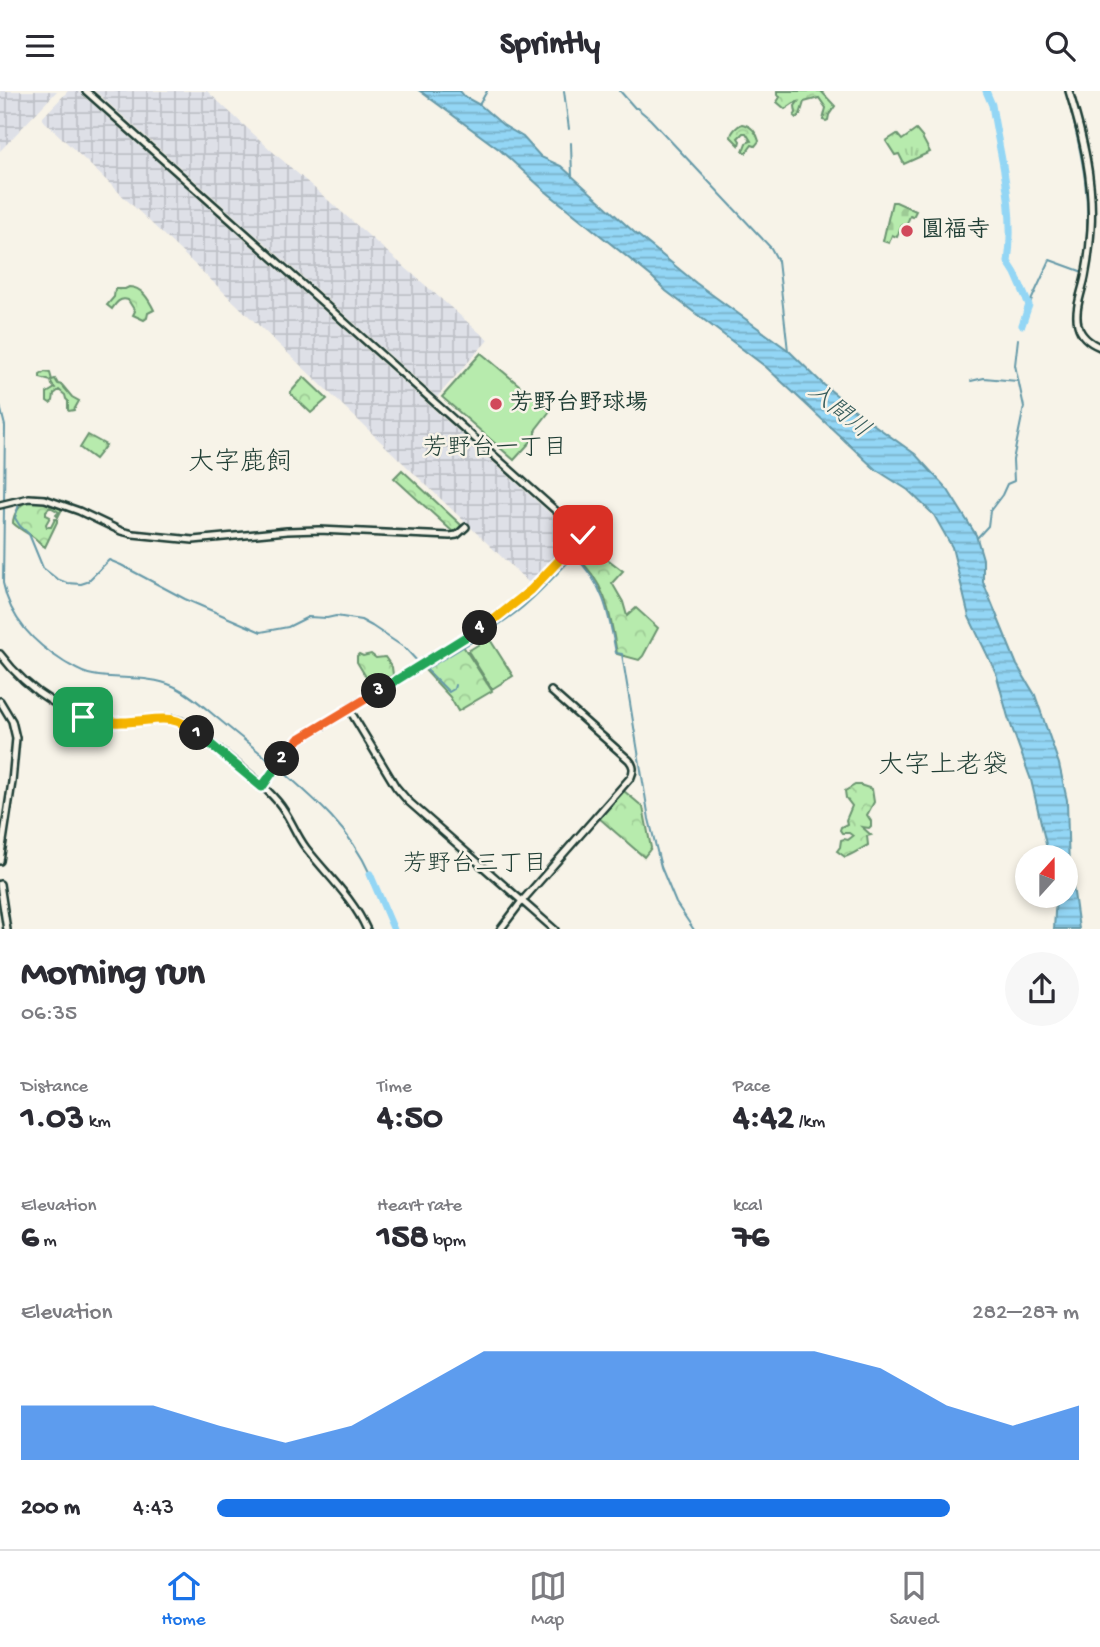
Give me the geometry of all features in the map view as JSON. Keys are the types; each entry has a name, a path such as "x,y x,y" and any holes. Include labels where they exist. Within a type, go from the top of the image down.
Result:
{"street":[{"path":"86,91 583,535 531,590 505,611 299,739 262,787"},
{"path":"1069,91 1081,128 1092,200 1090,247 1077,320 1082,335 1100,347"},
{"path":"0,505 29,498 45,499 79,511 121,531 193,540 319,530 450,537 466,527"},
{"path":"0,654 23,679 49,700 71,712 97,720 116,722 166,718 181,721 192,729 277,801 305,847 353,904 367,929"},
{"path":"500,929 634,771 629,760 551,691"},
{"path":"0,701 12,721 16,738 0,861"},
{"path":"349,709 396,787 408,801 555,929"},
{"path":"0,884 8,929"}],"shaded area":[{"path":"0,91 57,91 0,151"},
{"path":"68,91 78,91 572,533 573,538 533,582 528,582 43,120"},
{"path":"95,91 207,91 488,340 437,397"}],"green space":[{"path":"777,91 821,91 835,106 826,121 823,120 826,108 819,98 804,102 800,115 796,118 795,106 798,102 785,109 777,102 780,97"},
{"path":"742,124 753,130 759,141 746,153 743,151 746,143 751,141 746,133 738,138 739,145 731,137 735,129"},
{"path":"916,130 930,152 904,164 899,154 895,155 886,141 897,134 902,140"},
{"path":"892,202 916,211 913,217 910,216 906,226 902,225 897,237 892,235 889,243 883,241"},
{"path":"129,287 141,292 154,310 148,313 144,320 133,315 135,311 128,300 120,300 112,309 107,305 114,297 115,289"},
{"name":"芳野台野球場","path":"481,353 550,411 536,429 534,438 514,460 442,397"},
{"path":"45,372 50,373 52,380 55,379 79,401 74,410 68,410 68,401 59,390 54,394 53,401 47,401 47,393 55,388 51,381 40,378"},
{"path":"304,377 327,399 311,413 290,393"},
{"path":"88,435 106,445 95,459 80,448"},
{"path":"402,470 461,525 459,528 453,532 394,478"},
{"path":"27,501 46,502 63,507 58,517 56,515 59,512 50,507 46,511 46,515 50,517 47,527 51,527 55,519 57,522 45,547 13,523 17,510"},
{"path":"587,545 623,571 612,583 623,602 627,616 636,608 658,628 639,660 617,654 609,612 600,588 574,554"},
{"path":"489,638 513,676 492,689 468,651"},
{"path":"463,646 492,691 458,711 450,697 424,669"},
{"path":"359,654 385,657 392,667 393,675 372,687 357,662"},
{"path":"855,785 872,789 874,802 867,815 871,826 862,827 871,835 867,836 868,845 845,857 837,851 841,840 848,840 853,836 840,830 847,824 852,806 845,791"},
{"path":"624,791 643,807 651,848 644,857 599,818"}],"water":[{"name":"入間川","path":"420,91 460,91 503,125 523,137 541,157 561,166 696,283 788,350 824,385 915,454 948,490 976,535 983,559 983,582 1017,665 1035,695 1059,764 1067,800 1068,845 1046,845 1031,780 1008,717 996,673 969,617 952,547 934,515 908,490 875,469 766,367 666,291 500,150"},
{"path":"1055,908 1076,908 1079,929 1054,929"}],"waterway":[{"path":"479,105 487,91"},
{"path":"564,91 569,129"},
{"path":"620,91 635,108 650,119 771,248 778,261 788,351"},
{"path":"986,91 992,105 1009,203 1008,262 1029,305 1022,325"},
{"path":"1029,305 1050,260 1083,272 1087,202 1082,159 1066,91"},
{"path":"571,143 572,177"},
{"path":"977,538 988,526 990,511 1007,484 1014,481 1013,460 1024,407 1015,365 1018,339"},
{"path":"971,381 984,378 1017,381"},
{"path":"0,406 5,426 4,502"},
{"path":"19,504 15,518 29,534 43,568 67,583 87,582 109,560 185,599 261,632 288,627 308,617 336,616 361,620 405,648 419,663"},
{"path":"4,507 3,583 11,608 33,638 53,655 85,673 154,680 180,689 275,765"},
{"path":"426,669 519,610 574,556 599,589 608,613 616,653 622,654 649,819 661,867 676,903 693,929"},
{"path":"423,666 449,692 455,685"},
{"path":"280,769 342,829 370,874"},
{"path":"370,874 394,929"}],"place":[{"name":"圓福寺","path":"907,231"},
{"name":"芳野台野球場","path":"496,404"}],"district":[{"name":"芳野台一丁目","path":"495,449"},
{"name":"大字鹿飼","path":"240,464"},
{"name":"大字上老袋","path":"943,767"},
{"name":"芳野台三丁目","path":"475,865"}],"route":[{"path":"83,717 116,722 166,718 181,721 262,787 296,742 496,618 531,590 583,535"}]}
